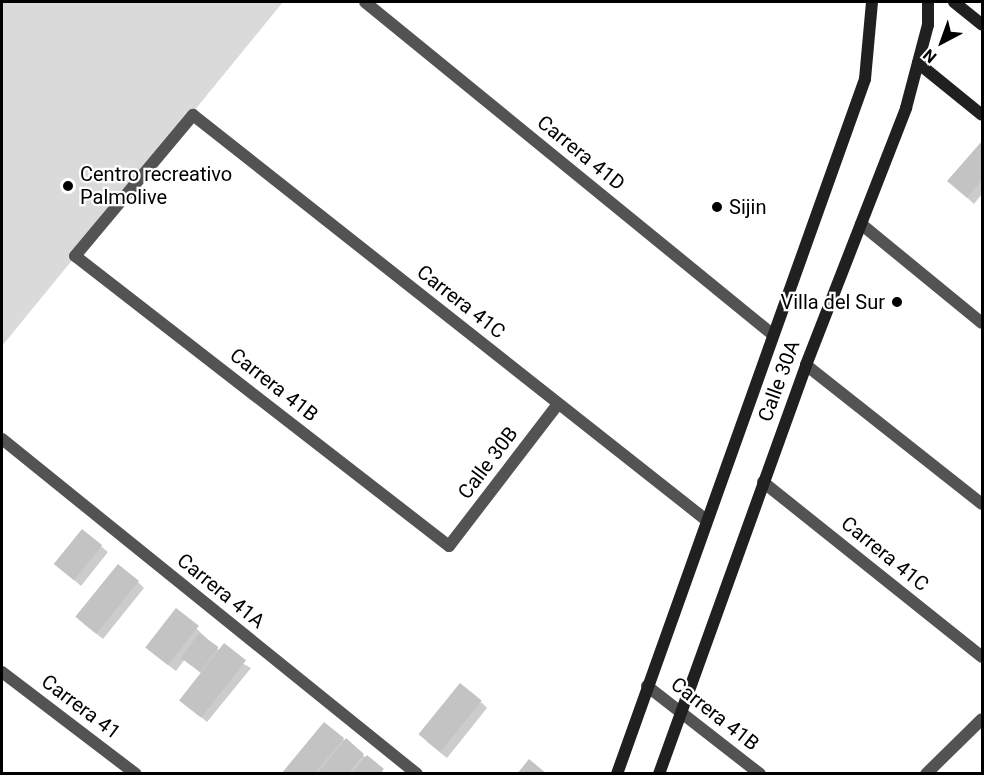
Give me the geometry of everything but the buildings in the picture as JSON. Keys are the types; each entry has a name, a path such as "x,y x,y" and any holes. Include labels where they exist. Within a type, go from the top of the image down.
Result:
{"street":[{"name":"Carrera 41D","path":"365,2 772,334"},
{"name":"Calle 30A","path":"617,774 705,519 865,79 872,2"},
{"name":"Calle 30A","path":"659,774 806,365 906,108 928,25 928,2"},
{"path":"954,2 982,25"},
{"path":"918,63 982,115"},
{"name":"Carrera 41B","path":"193,115 75,256 449,546"},
{"name":"Carrera 41C","path":"193,115 705,519"},
{"path":"861,224 982,323"},
{"path":"806,365 982,504"},
{"name":"Calle 30B","path":"449,546 558,404"},
{"name":"Carrera 41A","path":"2,439 417,774"},
{"name":"Carrera 41C","path":"763,482 982,657"},
{"name":"Carrera 41","path":"2,672 136,774"},
{"name":"Carrera 41B","path":"647,686 760,774"},
{"path":"926,774 982,719"}],"shaded area":[{"name":"Centro recreativo Palmolive","path":"2,2 283,2 2,346"}],"place":[{"name":"Centro recreativo Palmolive","path":"68,186"},
{"name":"Sijin","path":"717,207"},
{"name":"Villa del Sur","path":"897,302"}]}
